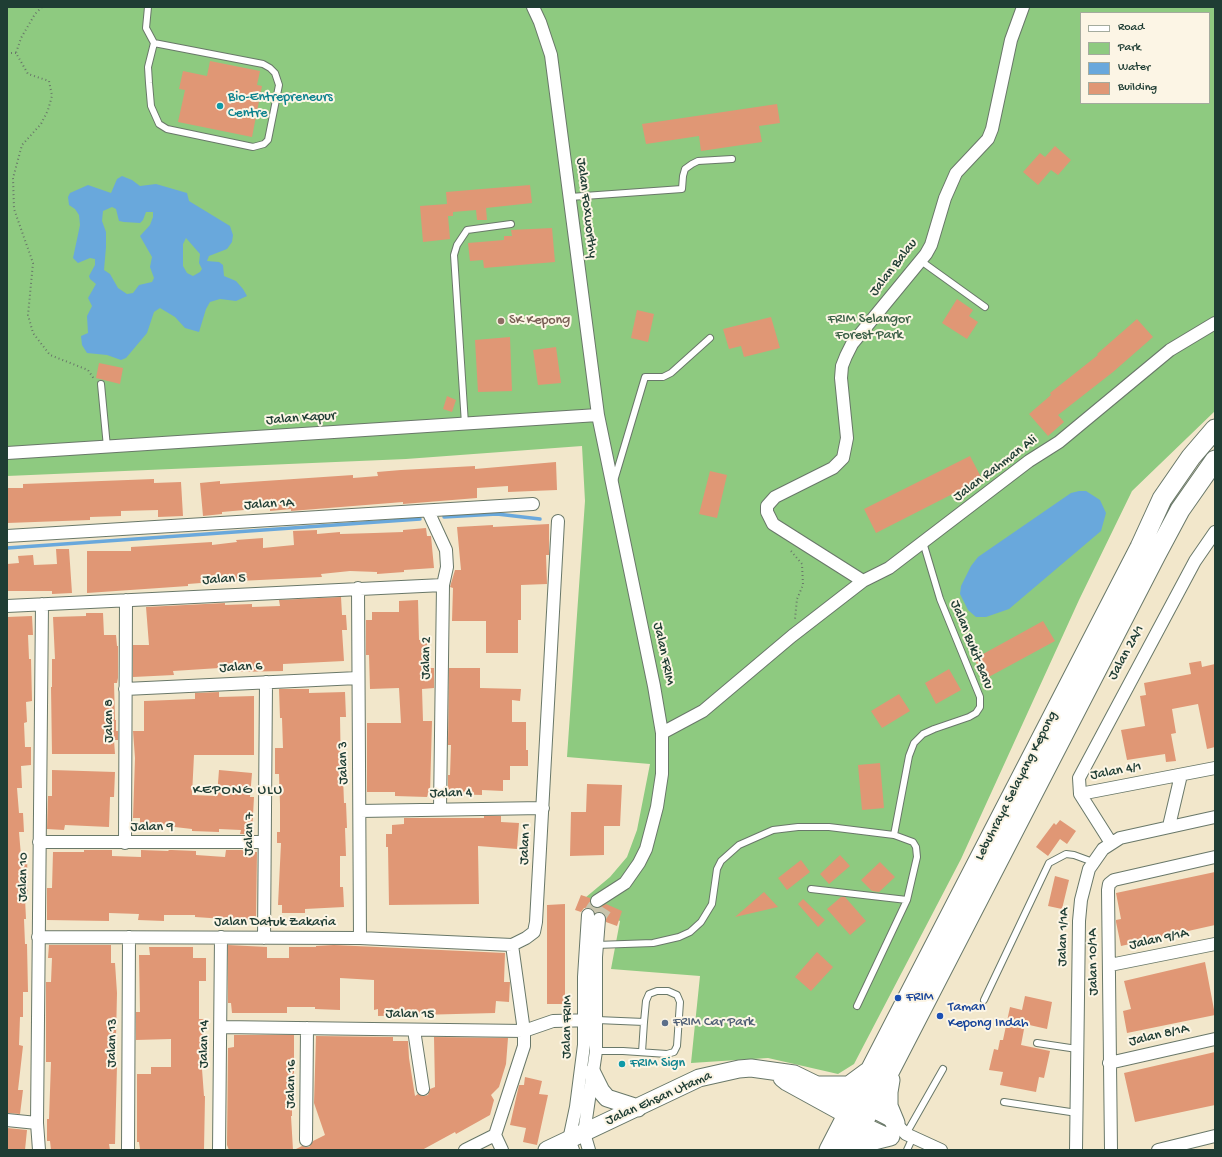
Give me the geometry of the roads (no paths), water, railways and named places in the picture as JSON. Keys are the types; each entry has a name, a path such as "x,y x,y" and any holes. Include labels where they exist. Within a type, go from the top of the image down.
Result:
{"main road":[{"name":"Lebuhraya Selayang Kepong","path":"850,1150 870,1071 1136,554 1162,499 1191,457 1215,429"},
{"name":"Lebuhraya Selayang Kepong","path":"829,1150 859,1113 894,1065 1156,555 1180,510 1215,460"},
{"path":"854,1150 870,1141 901,1132 890,1115 887,1099 894,1065"},
{"path":"820,1086 849,1086 870,1071"}],"street":[{"name":"Jalan Foxworthy","path":"533,7 540,22 551,55 598,415"},
{"name":"Jalan Balau","path":"863,581 772,524 767,512 767,506 775,497 833,468 843,458 847,438 841,378 844,361 852,344 921,261 931,245 945,198 956,173 988,139 992,129 1011,40 1023,7"},
{"name":"Jalan Rahman Ali","path":"662,733 702,711 792,636 863,581 889,568 1029,461 1059,442 1081,425 1170,350 1215,323"},
{"name":"Jalan Kapur","path":"7,453 598,415"},
{"name":"Jalan FRIM","path":"598,415 654,686 662,733 662,774 657,808 646,849 630,877 602,903"},
{"name":"Jalan 1A","path":"7,536 533,504"},
{"name":"Jalan 2","path":"428,511 446,550 447,567 444,585 440,809"},
{"name":"Jalan 1","path":"512,945 534,932 536,922 558,521"},
{"name":"Jalan 2A/1","path":"1080,794 1079,778 1195,561 1215,532"},
{"name":"Jalan 5","path":"7,606 444,585"},
{"name":"Jalan 3","path":"358,588 360,938"},
{"name":"Jalan 8","path":"125,843 126,600"},
{"name":"Jalan 10","path":"39,1150 37,1123 38,937 42,604"},
{"name":"Jalan 6","path":"125,689 358,678"},
{"name":"Jalan 7","path":"264,938 266,682"},
{"name":"Jalan 4/1","path":"1111,843 1080,794 1215,768"},
{"path":"1169,826 1182,775"},
{"name":"Jalan 4","path":"360,811 543,808"},
{"name":"Jalan 1/1A","path":"1076,1150 1079,921 1086,879 1093,862 1103,849 1120,838 1215,817"},
{"name":"Jalan 9","path":"39,842 264,842"},
{"name":"Jalan 10/1A","path":"1111,1150 1108,890 1110,884 1114,880 1215,857"},
{"name":"Jalan FRIM","path":"594,917 596,945 596,1051 575,1141 584,1045 584,957 594,917"},
{"name":"Jalan Datuk Zakaria","path":"38,937 360,938 512,945"},
{"name":"Jalan 13","path":"128,1150 129,937"},
{"name":"Jalan 14","path":"219,1150 222,938"},
{"name":"Jalan 9/1A","path":"1110,965 1215,944"},
{"path":"502,1150 495,1135 524,1046 524,1031 512,945"},
{"name":"Jalan 15","path":"221,1027 524,1031 553,1021 597,1020"},
{"name":"Jalan 16","path":"306,1140 307,1028"},
{"path":"414,1030 423,1090"},
{"name":"Jalan 8/1A","path":"1110,1063 1215,1039"},
{"name":"Jalan Ehsan Utama","path":"547,1150 575,1141 699,1078 720,1072 751,1068 775,1070 794,1074 820,1086 859,1113"},
{"path":"775,1070 787,1082 941,1150"},
{"path":"592,1072 601,1091 607,1098 638,1108"},
{"path":"7,1120 37,1123"},
{"path":"465,1150 495,1135"},
{"path":"1158,1150 1215,1136"},
{"path":"575,1141 589,1150"}],"lane":[{"path":"148,7 146,28 154,42 148,67 149,83 151,106 158,124 167,129 253,147 264,144 268,140 279,85 275,73 270,68 263,64 154,42"},
{"path":"570,197 682,189 685,169 692,164 698,161 732,159"},
{"path":"465,424 454,255 457,245 467,230 511,224"},
{"path":"921,261 985,307"},
{"path":"612,486 645,376 663,376 671,373 710,338"},
{"path":"102,384 107,447"},
{"name":"Jalan Bukit Baru","path":"894,835 908,756 914,743 923,734 969,717 976,713 980,707 980,697 940,599 923,542"},
{"path":"596,945 653,943 679,938 690,932 701,922 712,904 717,869 721,861 739,845 773,830 798,827 829,828 894,835 913,842 916,847 917,857 906,900 857,1006"},
{"path":"984,1000 1050,863 1066,854 1074,855 1093,862"},
{"path":"811,888 906,900"},
{"path":"596,1051 667,1054 674,1052 677,1046 680,1002 677,995 668,991 656,991 649,994 646,1001 642,1052"},
{"path":"597,1020 644,1022"},
{"path":"1037,1043 1077,1049"},
{"path":"907,1150 901,1132 943,1069"},
{"path":"1004,1102 1077,1113"}],"water":[{"path":"122,176 132,180 140,186 156,184 187,193 189,201 230,226 233,235 232,242 227,249 209,256 207,261 219,262 223,265 224,276 236,281 247,296 236,301 220,299 210,302 206,309 199,332 185,328 175,317 160,308 154,312 147,333 126,358 121,360 107,355 87,353 82,345 81,336 88,333 87,316 92,306 88,298 96,284 90,279 89,276 95,265 95,259 90,258 78,263 73,258 80,225 79,215 75,209 69,205 68,197 70,193 88,185 111,193 117,179","holes":["112,207 116,209 119,221 124,222 140,223 146,212 153,212 150,225 140,236 152,257 150,267 154,278 152,282 139,285 133,293 127,294 118,288 110,274 104,270 106,232 102,221 103,211","186,238 200,254 199,263 202,269 193,276 187,273 183,266 183,244"]},
{"path":"1086,491 1100,500 1106,513 1101,531 1009,609 986,617 976,617 968,610 960,594 961,586 971,566 978,557 1071,493"}],"waterway":[{"path":"444,517 497,514 540,519"},
{"path":"7,548 420,519"}],"tunnel":[{"path":"588,915 597,901"},
{"path":"599,919 608,905"}],"place":[{"name":"Bio-Entrepreneurs Centre","path":"220,106"},
{"name":"SK Kepong","path":"501,321"},
{"name":"FRIM","path":"898,998"},
{"name":"Taman Kepong Indah","path":"940,1016"},
{"name":"FRIM Car Park","path":"665,1023"},
{"name":"FRIM Sign","path":"622,1064"}],"district":[{"name":"KEPONG ULU","path":"238,791"}],"park label":[{"name":"FRIM Selangor Forest Park","path":"869,328"}]}
